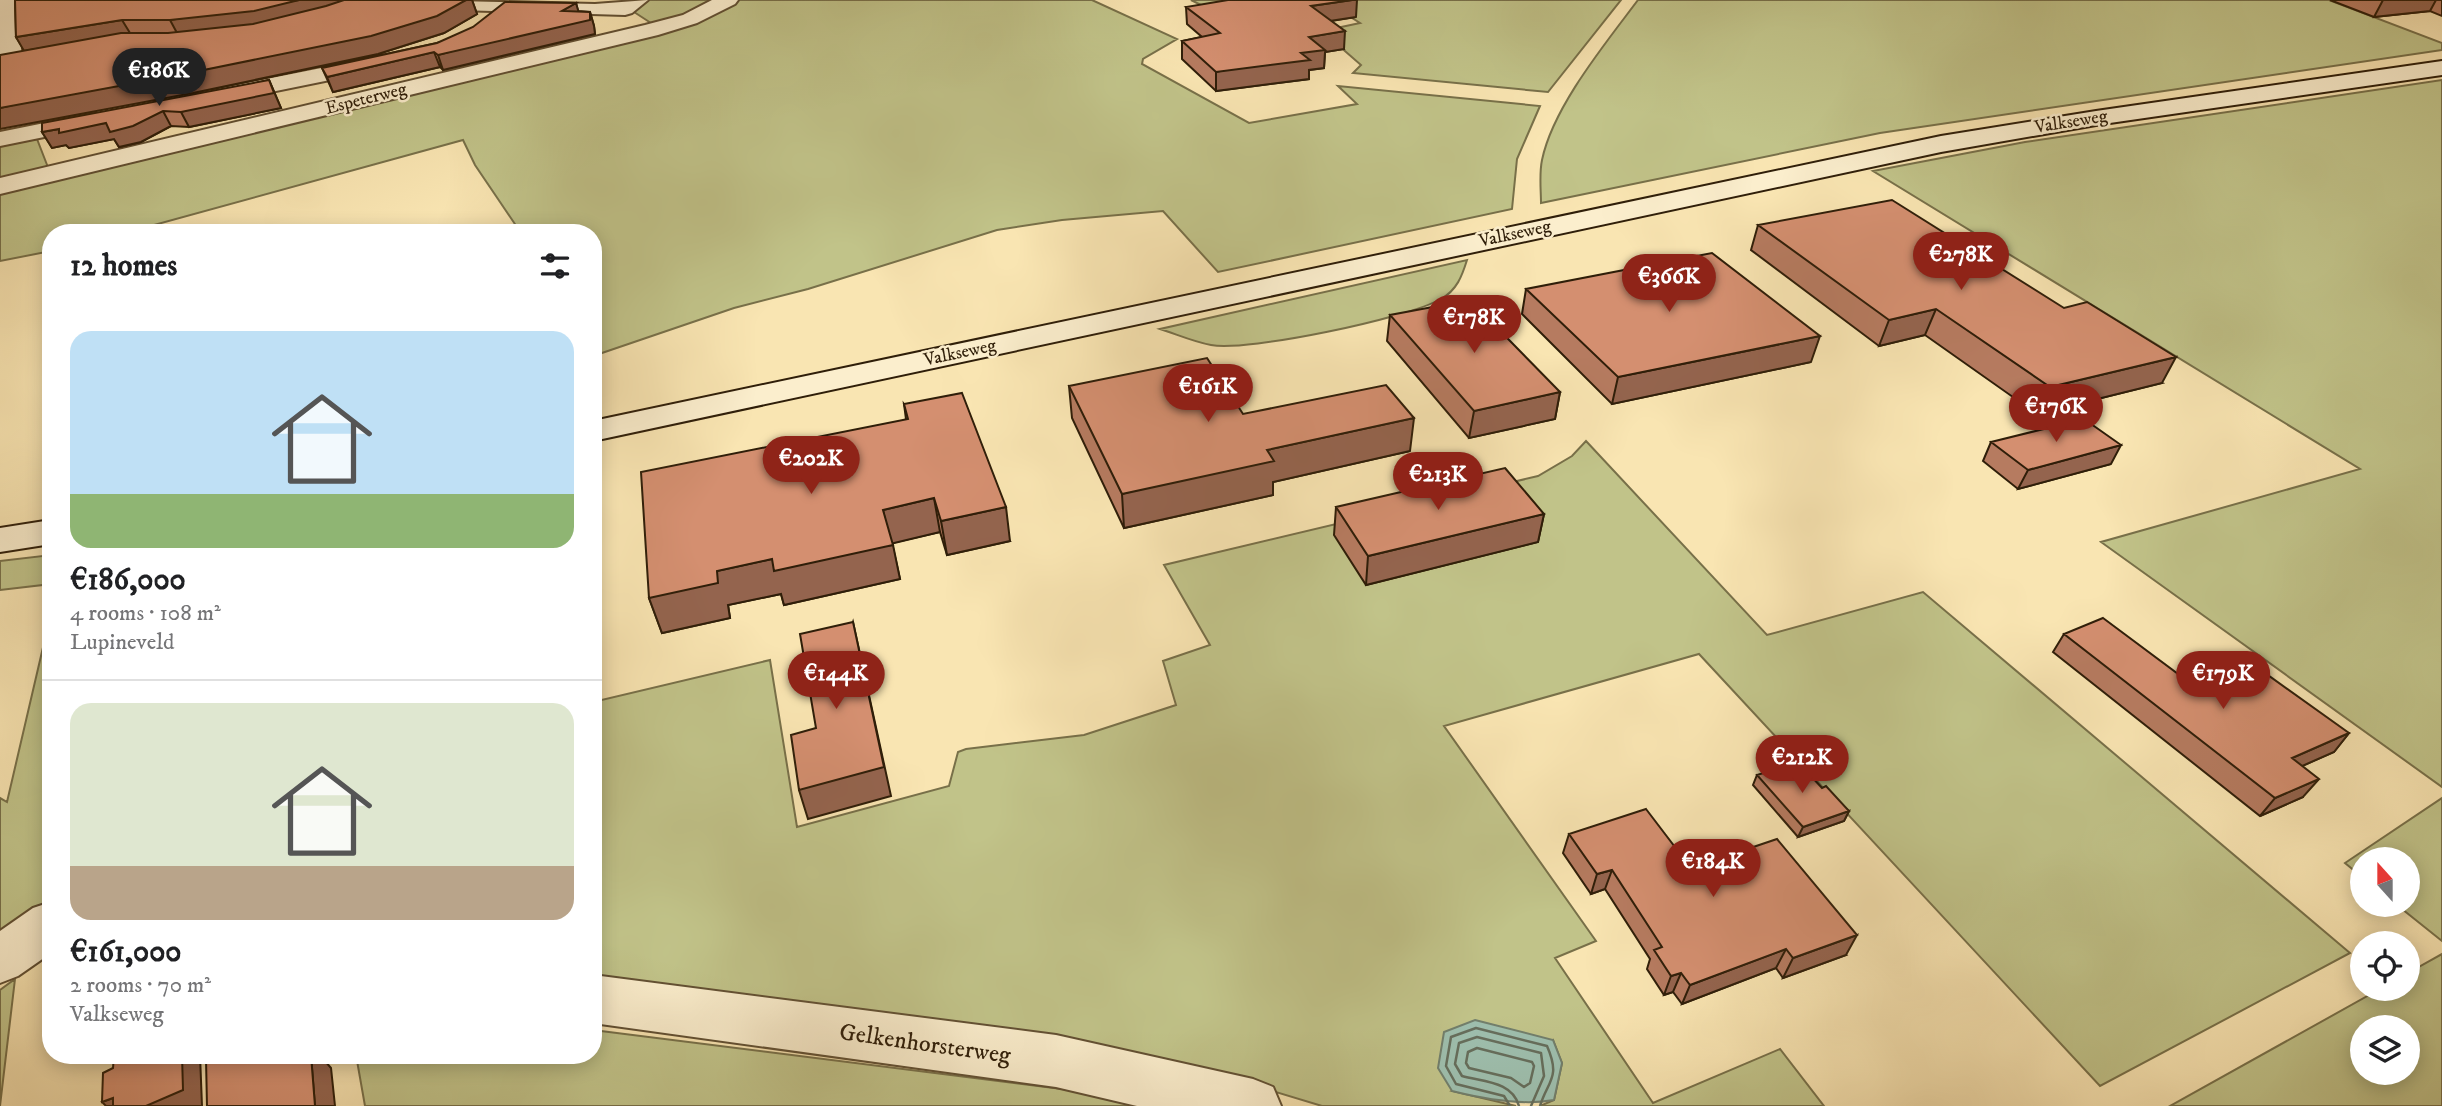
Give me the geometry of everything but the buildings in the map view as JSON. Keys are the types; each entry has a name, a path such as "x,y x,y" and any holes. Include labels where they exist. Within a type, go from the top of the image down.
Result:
{"street":[{"path":"397,2 625,9 638,0"},
{"name":"Espeterweg","path":"0,186 650,30 690,19 728,0"},
{"path":"33,2 5,5 5,64 37,58"},
{"path":"478,27 505,6"},
{"path":"272,59 282,84"},
{"path":"203,99 400,59"},
{"name":"Valkseweg","path":"602,429 1928,146 2096,118 2442,68"},
{"path":"0,139 111,117"},
{"path":"0,540 42,533"},
{"path":"0,960 42,930"},
{"name":"Gelkenhorsterweg","path":"602,1000 1056,1061 1253,1106"}],"green space":[{"path":"645,0 716,0 689,14 654,25 631,10"},
{"path":"732,0 1092,0 1177,39 1143,59 1142,64 1249,123 1357,104 1338,86 1540,106 1517,159 1512,209 1218,272 1163,211 1062,220 997,230 808,289 734,308 602,353 602,224 515,224 475,165 463,140 158,224 42,224 42,253 0,261 0,190 579,49"},
{"path":"1191,0 1621,0 1548,92 1353,73 1361,65 1322,31 1360,23 1328,3 1213,11"},
{"path":"1638,0 2329,0 2442,43 2442,50 1880,133 1541,203 1542,160 1557,119 1596,56"},
{"path":"2442,80 2442,787 2101,542 2360,469 1873,171 2025,142"},
{"path":"37,139 49,170 0,182 0,146"},
{"path":"1467,260 1455,287 1441,299 1396,315 1328,332 1230,346 1205,344 1160,329"},
{"path":"1586,441 1767,635 1923,592 2350,953 2100,1086 1699,654 1444,726 1596,941 1555,958 1653,1103 1780,1049 1824,1106 1540,1106 1554,1100 1562,1063 1553,1040 1452,1091 1516,1106 1322,1106 1223,1076 602,991 602,700 770,660 797,827 949,786 958,752 966,749 1084,735 1176,705 1163,661 1210,645 1164,565 1538,476 1572,456"},
{"path":"42,556 42,585 0,590 0,561"},
{"path":"42,652 42,911 0,944 0,798 7,802"},
{"path":"2442,798 2442,941 2412,917 2420,917 2420,847 2369,847"},
{"path":"2442,954 2442,1106 2170,1106 2358,1001 2420,1001 2420,966"},
{"path":"15,979 0,1106 0,990"},
{"path":"602,1031 1078,1091 1148,1106 365,1106 358,1064 602,1064"}],"water":[{"path":"1475,1020 1553,1040 1562,1063 1554,1100 1503,1101 1452,1091 1438,1068 1444,1032"}]}
